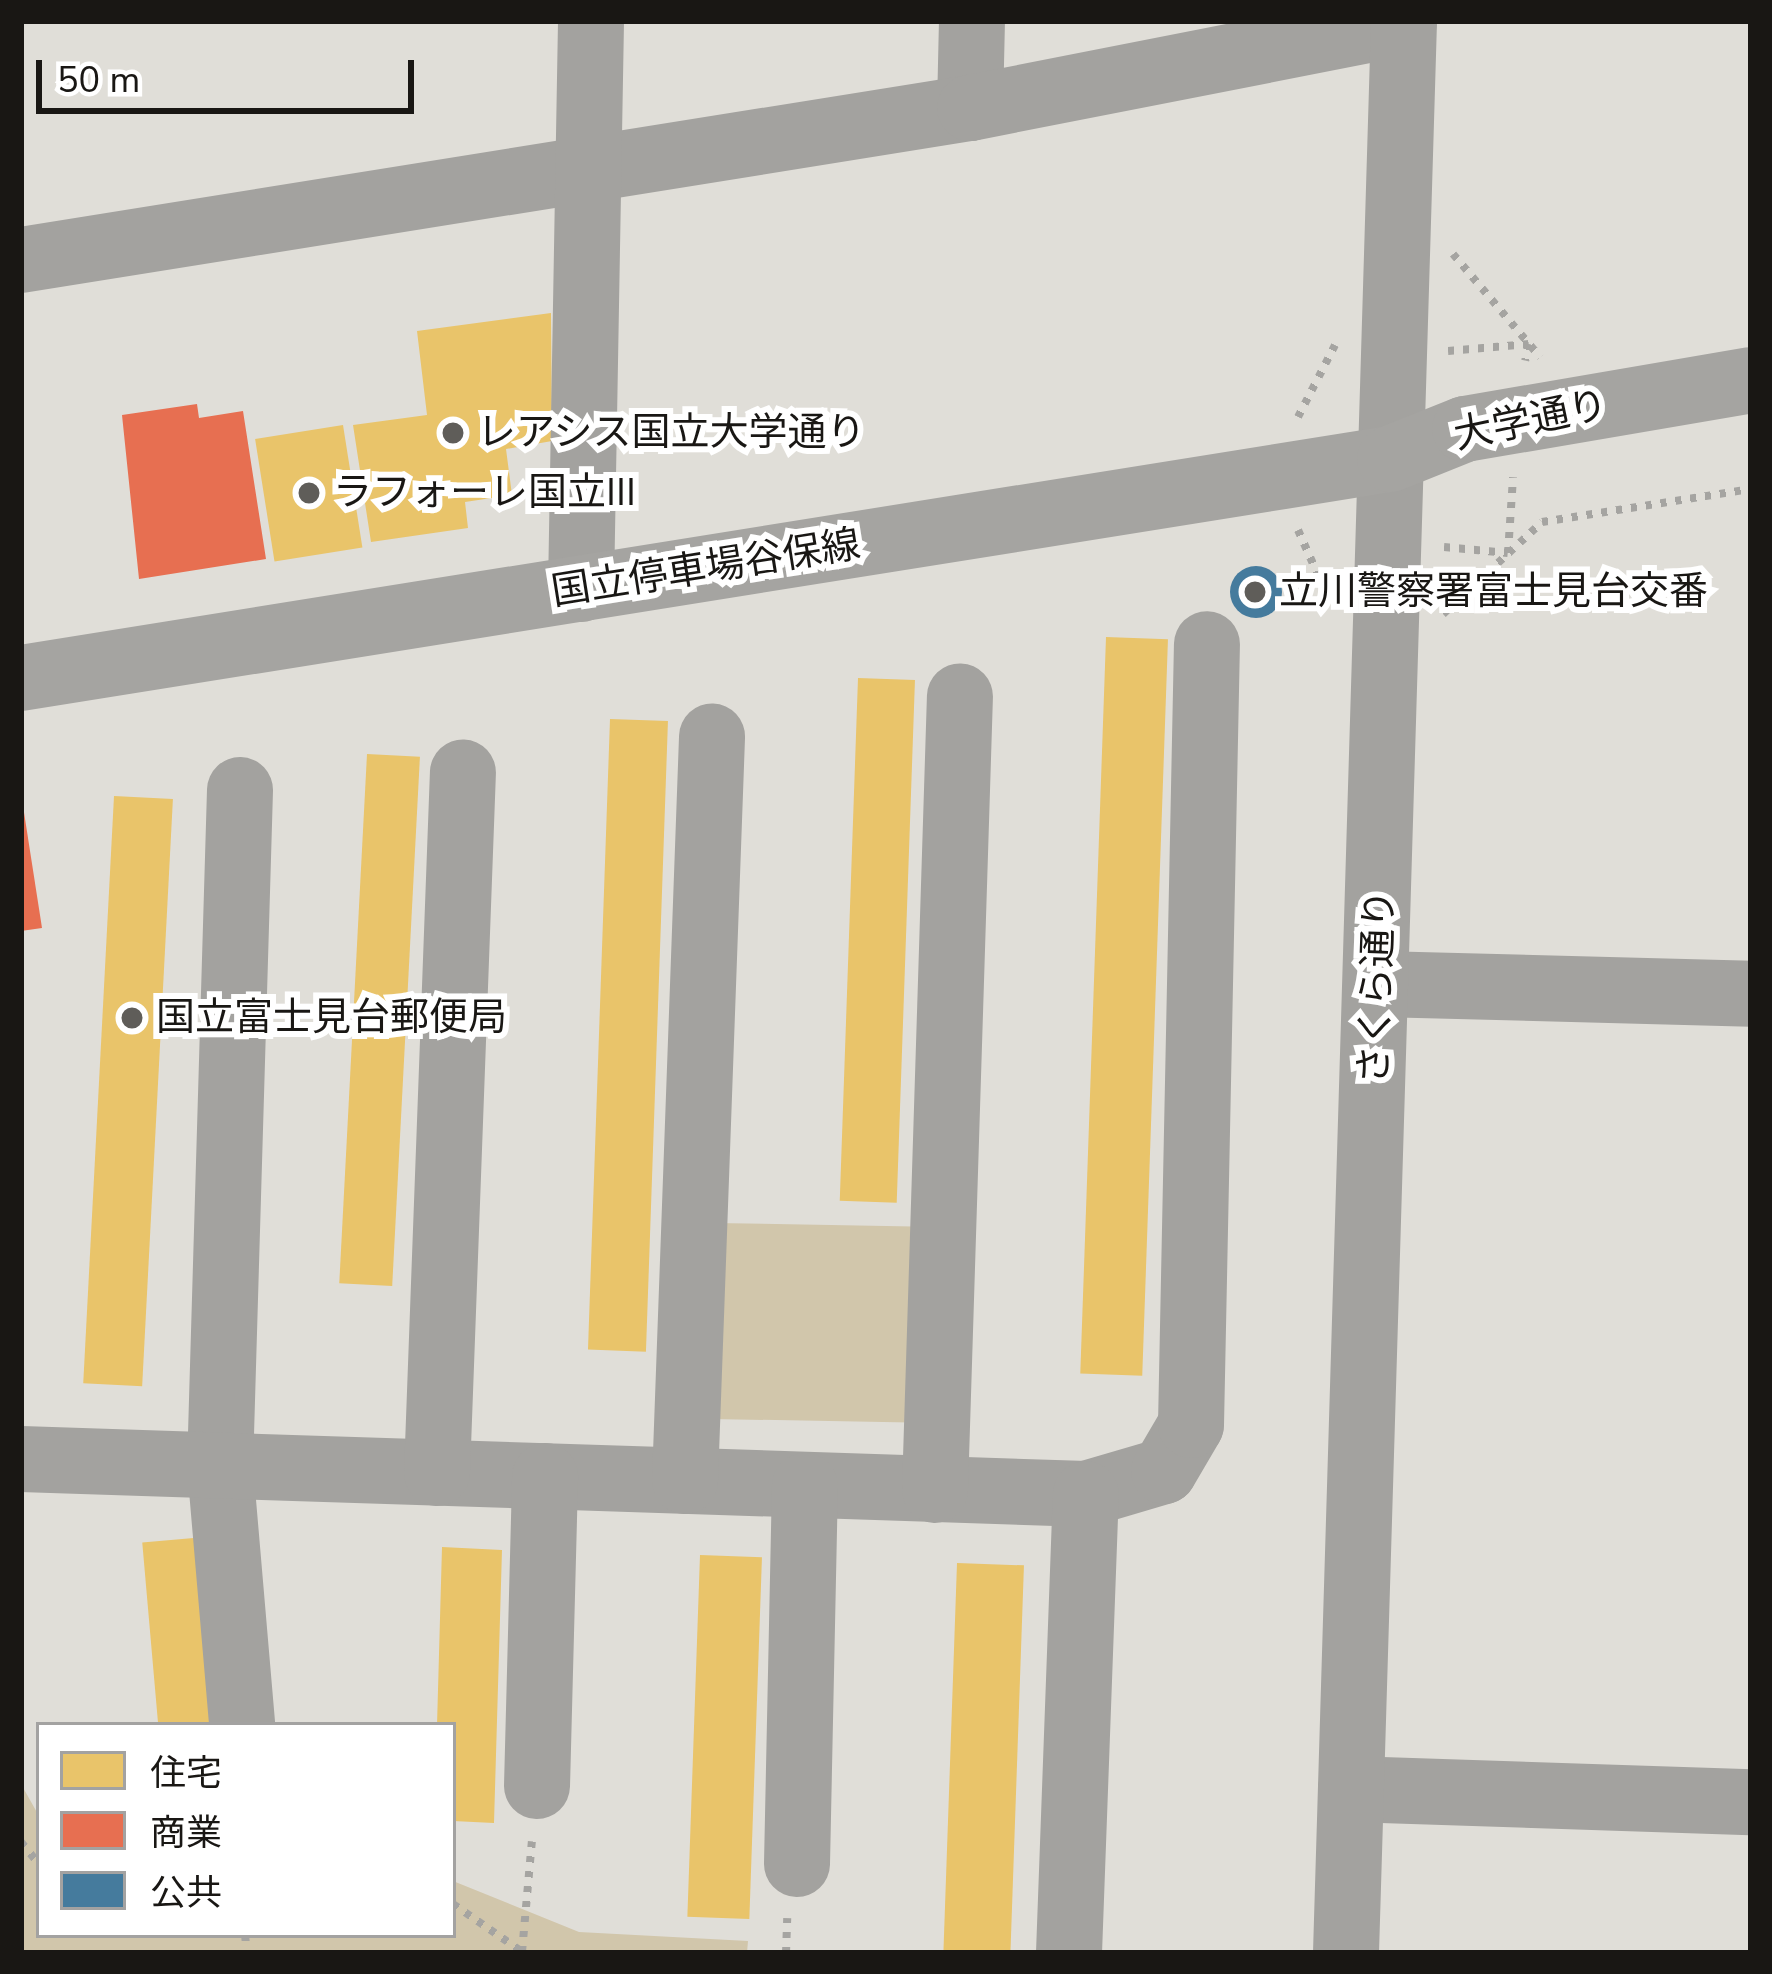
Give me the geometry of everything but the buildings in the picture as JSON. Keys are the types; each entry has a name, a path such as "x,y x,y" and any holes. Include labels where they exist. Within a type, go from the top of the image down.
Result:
{"main road":[{"name":"大学通り","path":"1390,459 1465,429 1751,380"},
{"name":"大学通り","path":"1390,459 1481,466 1751,422"},
{"name":"国立停車場谷保線","path":"21,679 1390,459"}],"street":[{"path":"581,589 591,21"},
{"path":"970,108 972,21"},
{"path":"21,260 970,108 1404,22"},
{"name":"さくら通り","path":"1346,1953 1404,22"},
{"path":"21,1459 1086,1494 1164,1471 1191,1425 1207,644"},
{"path":"934,1490 960,696"},
{"path":"685,1481 712,736"},
{"path":"437,1473 463,772"},
{"path":"240,790 220,1466 242,1722"},
{"path":"1378,984 1751,994 1751,985"},
{"path":"537,1786 545,1476"},
{"path":"797,1864 805,1486"},
{"path":"1069,1953 1086,1494"},
{"path":"1351,1789 1751,1802"}],"path":[{"path":"1444,243 1546,366"},
{"path":"1449,351 1529,344"},
{"path":"1288,436 1322,371"},
{"path":"1432,623 1542,522 1751,489"},
{"path":"1508,554 1511,503"},
{"path":"1290,512 1321,581"},
{"path":"1440,547 1508,554"},
{"path":"523,1953 537,1786"},
{"path":"456,1906 523,1953"}],"shaded area":[{"path":"714,1223 927,1227 924,1423 711,1419"},
{"path":"21,1784 36,1811 36,1938 456,1938 456,1882 579,1932 748,1941 747,1953 23,1953"}],"place":[{"name":"レアシス国立大学通り","path":"453,433"},
{"name":"ラフォーレ国立III","path":"309,493"},
{"name":"立川警察署富士見台交番","path":"1255,592"},
{"name":"国立富士見台郵便局","path":"132,1018"}]}
